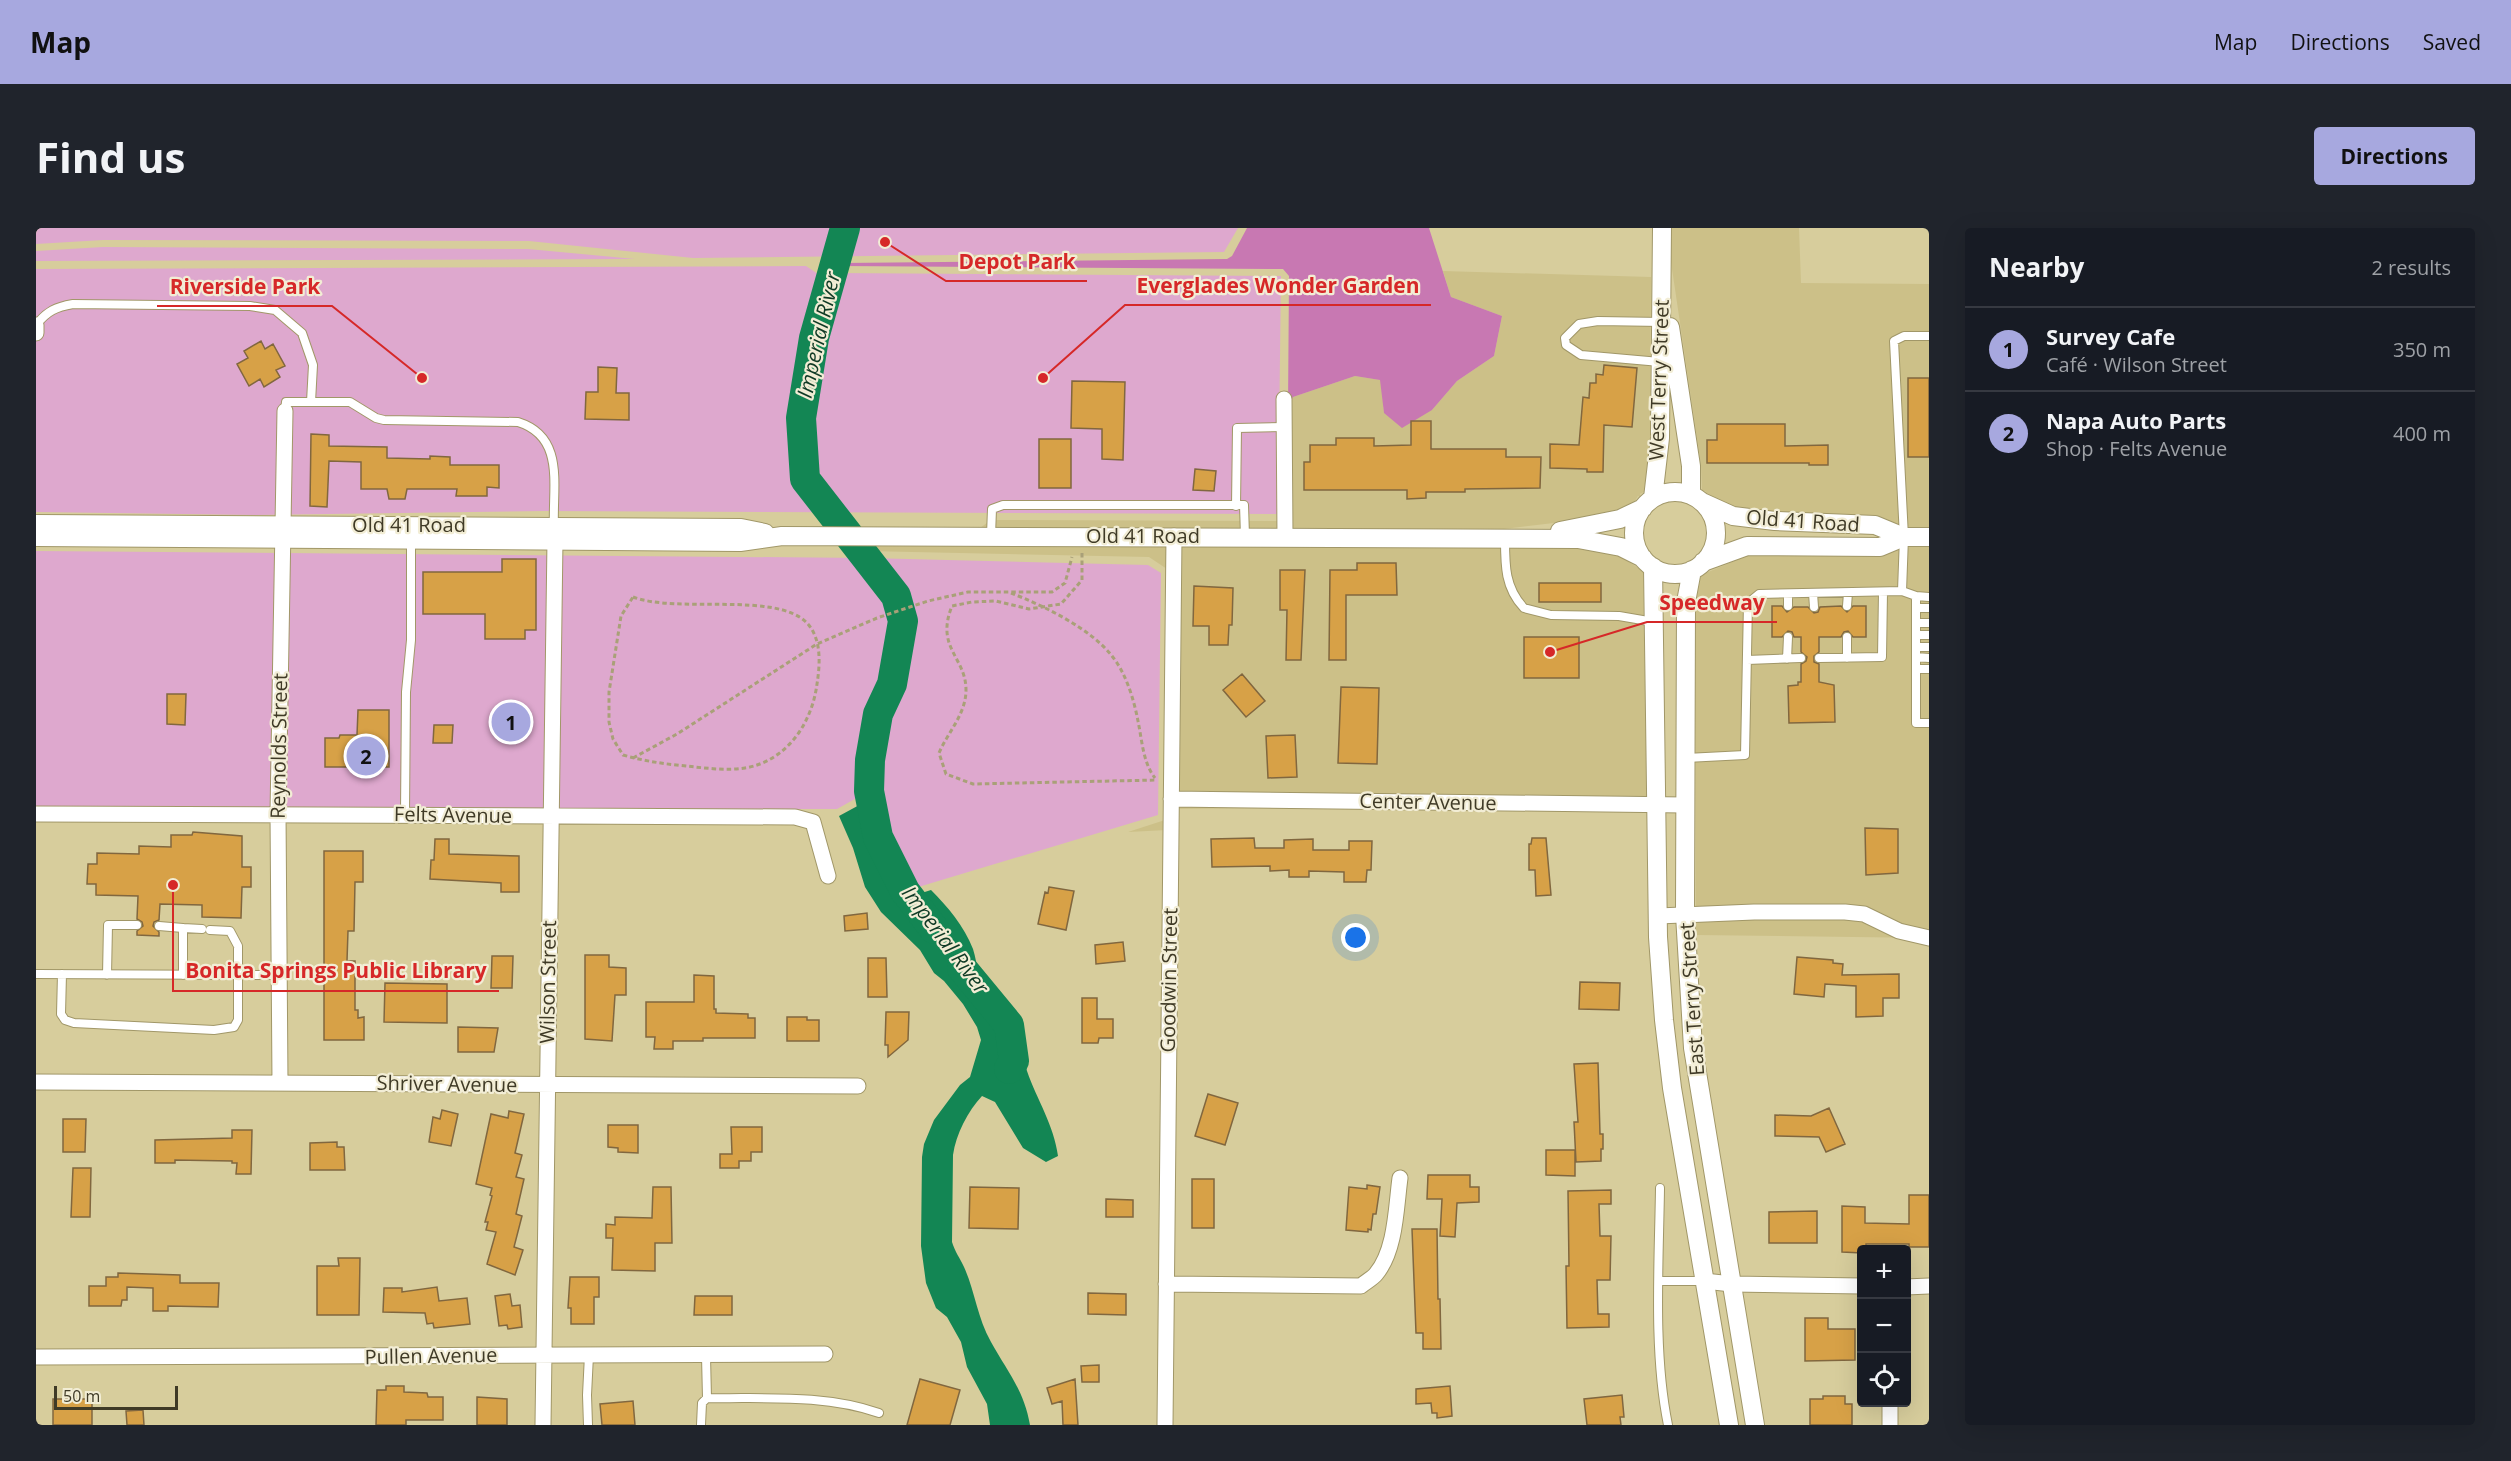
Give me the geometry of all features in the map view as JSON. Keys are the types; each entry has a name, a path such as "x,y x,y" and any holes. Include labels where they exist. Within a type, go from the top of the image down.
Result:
{"street":[{"name":"West Terry Street","path":"1662,228 1661,262 1668,363 1697,499"},
{"path":"36,325 36,333"},
{"name":"West Terry Street","path":"1648,503 1660,438 1668,363"},
{"path":"1284,399 1285,536"},
{"name":"Reynolds Street","path":"280,1082 278,813 285,411"},
{"path":"1678,492 1697,499 1713,519 1715,539 1711,552 1697,566 1679,574 1665,573 1648,563 1636,546 1634,533 1636,519 1648,503 1665,493 1678,492"},
{"name":"Old 41 Road","path":"1697,499 1733,516 1775,521 1875,525 1904,537 1929,537"},
{"name":"Old 41 Road","path":"1505,538 1563,531 1620,519 1648,503"},
{"name":"Old 41 Road","path":"36,524 283,531 554,532 740,542 782,536 1285,536 1578,539 1621,547 1648,563"},
{"name":"Old 41 Road","path":"36,537 283,531 411,539 554,532"},
{"name":"Wilson Street","path":"543,1425 554,532"},
{"name":"Goodwin Street","path":"1166,1425 1170,800 1163,779 1174,536"},
{"name":"Old 41 Road","path":"1697,566 1747,546 1880,547 1904,537"},
{"path":"1648,563 1654,622 1658,916 1664,1020 1672,1088 1729,1425"},
{"name":"East Terry Street","path":"1697,566 1686,602 1685,915 1693,1048 1755,1425"},
{"name":"Center Avenue","path":"1170,800 1685,805"},
{"name":"Felts Avenue","path":"36,814 795,816 813,822 828,876"},
{"path":"1658,916 1754,912 1845,912 1864,914 1899,931 1929,938"},
{"name":"Shriver Avenue","path":"36,1082 858,1086"},
{"path":"1167,1284 1360,1286 1376,1275 1385,1258 1391,1239 1401,1178"},
{"path":"1704,1281 1732,1284 1857,1286"},
{"path":"1911,1287 1929,1286"},
{"name":"Pullen Avenue","path":"36,1357 825,1354"},
{"path":"1890,1407 1890,1425"}],"lane":[{"path":"36,325 48,311 73,304 250,306 275,310 302,333 313,365 311,402"},
{"path":"1665,322 1598,321 1580,324 1565,338 1566,345 1581,355 1668,363"},
{"path":"1902,591 1904,537 1894,341 1904,336 1929,336"},
{"path":"285,411 286,402 350,402 376,418 384,420 518,422 533,427 544,436 550,447 553,462 554,532"},
{"path":"1236,506 1237,428 1285,427"},
{"path":"991,537 992,509 1003,505 1244,505 1245,536"},
{"path":"1505,538 1505,574 1510,589 1524,608 1551,615 1619,616 1654,622"},
{"path":"405,814 406,693 411,640 411,539"},
{"path":"1686,758 1745,755 1748,603 1759,594 1902,591 1916,596 1929,597"},
{"path":"1819,658 1882,657 1883,592"},
{"path":"1814,593 1814,607"},
{"path":"1847,606 1848,593"},
{"path":"1788,594 1788,606"},
{"path":"1916,596 1916,723 1929,723"},
{"path":"1916,608 1929,608"},
{"path":"1916,623 1929,623"},
{"path":"1916,635 1929,635"},
{"path":"1787,659 1788,637"},
{"path":"1847,637 1847,658"},
{"path":"1916,646 1929,646"},
{"path":"1916,657 1929,658"},
{"path":"1747,660 1801,658"},
{"path":"1916,669 1929,669"},
{"path":"106,975 108,925 137,925"},
{"path":"62,974 62,1014 65,1020 74,1023 214,1030 234,1027 238,1020 238,946 230,931 159,926"},
{"path":"183,928 183,975"},
{"path":"36,974 279,975"},
{"path":"1660,1188 1659,1281 1662,1395 1668,1425"},
{"path":"1659,1281 1704,1281"},
{"path":"588,1425 589,1355"},
{"path":"706,1356 707,1398"},
{"path":"701,1425 702,1403 707,1398 828,1400 858,1405 879,1413"}],"path":[{"path":"1082,536 1082,580 1061,604 1029,609 996,602 972,602 952,606 945,622 951,651 962,671 966,689 962,714 948,732 939,753 946,774 973,784 1163,779"},
{"path":"633,758 677,734 817,644 877,618 928,601 968,592 1052,592 1065,583 1072,556"},
{"path":"1009,592 1065,618 1113,657 1129,691 1151,774 1163,779"},
{"path":"633,597 664,603 782,609 807,623 817,644 820,655 819,672 809,718 798,736 776,756 746,768 711,769 647,762 623,755 613,739 609,722 609,692 621,616 633,597"}],"shaded area":[{"path":"36,228 1238,228 1224,252 693,258 529,241 103,240 36,244"},
{"path":"1247,228 1429,228 1451,297 1502,316 1494,356 1457,381 1432,410 1402,428 1384,413 1380,380 1355,376 1293,397 1288,408 1289,276 1283,269 842,266 843,263 1227,259 1232,256"},
{"path":"1671,228 1799,228 1801,283 1929,284 1929,528 1910,528 1908,526 1903,528 1736,508 1709,496 1705,491 1702,492 1701,465 1671,262"},
{"path":"103,247 528,249 635,259 36,261 36,251"},
{"path":"806,266 830,282 833,273 1281,276 1278,514 543,511 256,515 36,512 36,269"},
{"path":"1443,271 1651,277 1650,438 1644,492 1640,494 1641,497 1638,496 1635,501 1616,511 1562,522 1504,529 980,528 991,520 1281,521 1288,408 1293,397 1355,376 1381,380 1384,413 1432,410 1457,381 1494,356 1502,316 1451,297"},
{"path":"860,545 1577,547 1618,555 1643,571 1647,804 1167,809 1167,830 1128,832 1165,820 1167,569 1149,557 866,551"},
{"path":"1910,546 1929,546 1929,938 1696,935 1695,603 1701,575 1749,555 1903,547 1908,549"},
{"path":"36,551 867,558 1148,565 1161,573 1158,815 905,891 878,837 869,791 837,809 36,810"}],"water":[{"path":"863,803 871,840 899,896 906,898 931,890 965,932 973,949 986,997 1015,1035 1024,1052 1027,1071 1056,1145 1058,1156 1046,1162 1023,1148 995,1102 982,1096 963,1123 953,1155 952,1242 968,1276 986,1333 1024,1401 1030,1425 990,1425 987,1404 967,1367 961,1342 947,1317 936,1308 926,1283 921,1246 924,1144 934,1120 960,1085 970,1077 981,1040 977,1027 963,1004 944,981 934,973 920,950 881,912 865,887 853,848 839,816"}],"building":[{"path":"261,341 265,349 273,344 285,366 276,370 280,377 264,387 260,379 249,386 237,364 248,358 244,351"},
{"path":"1604,365 1637,368 1632,427 1604,425 1603,472 1550,468 1550,444 1579,445 1583,397 1589,398 1590,383 1596,383 1596,374 1603,375"},
{"path":"598,367 617,368 616,393 629,393 629,420 585,419 586,392 598,392"},
{"path":"1908,378 1929,378 1929,457 1908,457"},
{"path":"1072,381 1125,382 1123,460 1102,459 1102,429 1071,428"},
{"path":"1411,421 1431,421 1431,449 1506,449 1506,457 1541,457 1540,488 1426,492 1426,498 1407,499 1407,490 1304,490 1304,462 1310,462 1310,445 1336,445 1336,438 1374,438 1374,446 1411,445"},
{"path":"1717,424 1785,424 1785,446 1828,445 1828,465 1707,463 1707,440 1717,440"},
{"path":"311,434 329,435 329,446 387,447 387,458 450,457 450,465 499,465 499,488 487,487 487,496 456,496 457,489 407,489 405,499 389,499 387,489 361,489 361,462 329,461 327,507 310,506"},
{"path":"1039,439 1071,439 1071,488 1039,488"},
{"path":"1195,469 1216,471 1214,491 1193,490"},
{"path":"502,559 536,559 536,630 525,630 525,639 485,639 485,614 423,614 423,572 502,572"},
{"path":"1357,563 1396,563 1397,595 1346,595 1346,660 1329,660 1330,570 1357,570"},
{"path":"1280,570 1305,570 1301,660 1286,660 1287,610 1280,610"},
{"path":"1539,583 1601,583 1601,602 1539,602"},
{"path":"1194,586 1233,588 1232,625 1229,625 1228,645 1209,645 1209,626 1193,626"},
{"path":"1772,606 1782,606 1787,612 1794,607 1808,607 1814,613 1818,612 1820,607 1841,606 1847,612 1853,606 1866,606 1866,637 1853,637 1848,631 1844,632 1841,637 1819,637 1819,652 1814,656 1814,662 1819,664 1819,682 1834,685 1835,722 1789,723 1788,686 1798,685 1798,682 1801,682 1801,664 1806,661 1807,657 1801,652 1801,637 1794,637 1792,632 1788,631 1782,637 1772,637"},
{"path":"1524,637 1579,637 1579,678 1524,678"},
{"path":"1242,674 1265,701 1246,717 1223,690"},
{"path":"1341,687 1379,688 1377,764 1338,763"},
{"path":"167,694 186,694 185,725 167,724"},
{"path":"499,707 521,707 520,735 498,734"},
{"path":"358,710 389,710 389,767 325,767 325,738 357,735"},
{"path":"434,725 453,725 452,743 433,743"},
{"path":"1295,735 1297,777 1268,778 1266,736"},
{"path":"1865,828 1898,829 1898,873 1866,875"},
{"path":"193,832 242,836 242,867 251,867 251,887 242,887 241,918 202,917 202,905 160,904 159,920 154,922 153,926 159,932 159,936 137,935 137,931 143,926 142,922 137,919 138,896 96,895 96,884 87,884 88,864 97,864 97,853 139,854 139,846 171,847 171,835 192,835"},
{"path":"1254,838 1255,848 1284,848 1284,840 1313,839 1313,850 1349,850 1349,841 1372,841 1371,870 1367,870 1366,882 1344,882 1344,872 1309,871 1309,877 1289,877 1289,870 1270,871 1270,866 1212,867 1211,839"},
{"path":"1532,838 1546,838 1551,895 1536,896 1535,870 1529,870 1529,844"},
{"path":"435,839 449,839 449,854 519,856 519,892 501,892 501,883 430,879"},
{"path":"324,851 363,851 363,882 355,882 354,931 348,931 347,961 355,961 355,1010 358,1010 358,1018 364,1017 364,1040 324,1040"},
{"path":"1049,887 1074,891 1066,930 1038,924 1045,892 1048,893"},
{"path":"867,913 868,929 845,931 844,916"},
{"path":"1123,942 1125,961 1096,964 1095,945"},
{"path":"585,955 609,955 609,967 626,968 626,995 615,995 612,1041 585,1039"},
{"path":"492,956 513,956 512,988 491,988"},
{"path":"1797,957 1833,960 1833,963 1843,964 1842,975 1899,974 1899,998 1883,998 1883,1016 1856,1017 1856,986 1825,984 1824,997 1794,994"},
{"path":"868,958 886,958 887,997 868,997"},
{"path":"694,975 714,976 716,1013 748,1014 748,1018 755,1018 755,1038 703,1038 703,1041 673,1041 673,1049 654,1049 655,1037 646,1037 646,1002 694,1002"},
{"path":"1580,982 1620,983 1619,1010 1579,1009"},
{"path":"385,983 447,984 447,1023 384,1022"},
{"path":"1082,998 1097,998 1097,1019 1113,1019 1113,1038 1099,1038 1098,1043 1082,1043"},
{"path":"886,1012 909,1012 908,1040 888,1057 888,1045 885,1045"},
{"path":"787,1017 807,1017 807,1020 819,1020 819,1041 787,1041"},
{"path":"458,1027 498,1028 494,1052 458,1052"},
{"path":"1598,1063 1600,1134 1603,1134 1601,1161 1576,1162 1574,1122 1578,1122 1574,1064"},
{"path":"1208,1094 1238,1103 1225,1145 1195,1136"},
{"path":"1829,1108 1845,1144 1826,1152 1819,1137 1775,1136 1775,1115 1811,1116"},
{"path":"442,1110 458,1114 451,1146 429,1142 433,1117 440,1119"},
{"path":"509,1111 524,1114 515,1153 522,1155 516,1177 524,1179 516,1214 522,1216 514,1247 523,1250 515,1275 487,1264 496,1232 486,1230 488,1222 485,1222 492,1188 476,1184 491,1114 508,1118"},
{"path":"63,1119 86,1119 85,1152 63,1152"},
{"path":"608,1125 638,1125 638,1153 618,1152 618,1148 608,1147"},
{"path":"731,1127 762,1127 762,1152 751,1152 751,1161 739,1161 739,1168 720,1168 720,1154 732,1154"},
{"path":"232,1130 252,1130 251,1174 236,1174 237,1163 232,1163 232,1161 175,1160 175,1163 155,1163 155,1140 232,1138"},
{"path":"337,1142 337,1147 344,1147 345,1170 310,1170 310,1143"},
{"path":"1546,1150 1575,1150 1575,1176 1546,1175"},
{"path":"73,1168 91,1168 90,1217 71,1217"},
{"path":"1428,1175 1470,1175 1470,1187 1479,1187 1479,1202 1457,1203 1455,1237 1440,1236 1442,1199 1427,1199"},
{"path":"1192,1179 1214,1179 1214,1228 1192,1228"},
{"path":"1367,1185 1380,1187 1371,1230 1368,1229 1368,1232 1346,1230 1349,1187 1367,1189"},
{"path":"653,1187 671,1187 672,1243 655,1243 655,1271 612,1270 613,1238 606,1238 606,1224 615,1225 615,1217 652,1218"},
{"path":"970,1187 1019,1188 1018,1229 969,1228"},
{"path":"1611,1190 1611,1204 1599,1204 1600,1236 1611,1236 1610,1280 1597,1280 1598,1314 1609,1314 1609,1327 1567,1328 1568,1191"},
{"path":"1909,1195 1929,1195 1929,1247 1911,1247 1909,1244 1866,1244 1857,1245 1857,1253 1842,1252 1842,1206 1865,1207 1865,1223 1909,1224"},
{"path":"1106,1199 1133,1200 1133,1217 1106,1217"},
{"path":"1817,1211 1817,1243 1769,1243 1769,1212"},
{"path":"1412,1229 1437,1229 1441,1349 1423,1349 1423,1333 1416,1333"},
{"path":"338,1258 360,1258 359,1315 317,1315 317,1266 339,1266"},
{"path":"118,1273 180,1275 180,1283 219,1283 218,1307 168,1306 168,1311 153,1311 153,1288 127,1287 127,1300 122,1300 121,1306 89,1306 89,1286 106,1286 106,1277 118,1277"},
{"path":"570,1277 599,1277 599,1297 594,1297 594,1324 571,1324 571,1308 568,1308"},
{"path":"437,1287 439,1301 467,1298 470,1324 434,1328 433,1323 427,1324 425,1313 383,1312 384,1288 402,1288 402,1292"},
{"path":"1088,1293 1126,1294 1126,1315 1088,1314"},
{"path":"510,1294 512,1306 520,1305 522,1327 508,1329 507,1325 499,1326 495,1296"},
{"path":"695,1296 732,1296 732,1315 694,1315"},
{"path":"1805,1318 1828,1318 1828,1329 1855,1329 1855,1360 1805,1361"},
{"path":"1099,1365 1099,1382 1082,1382 1081,1366"},
{"path":"920,1379 960,1390 950,1425 907,1425"},
{"path":"1075,1379 1078,1425 1063,1425 1062,1401 1052,1404 1047,1388"},
{"path":"386,1386 404,1386 404,1392 427,1393 428,1397 443,1397 443,1420 406,1420 406,1425 376,1425 377,1390 386,1390"},
{"path":"1450,1386 1452,1416 1437,1418 1437,1413 1432,1413 1431,1403 1416,1404 1416,1389"},
{"path":"1622,1395 1624,1417 1620,1417 1621,1425 1587,1425 1584,1399"},
{"path":"1823,1396 1845,1396 1845,1404 1852,1404 1852,1425 1810,1425 1810,1399 1823,1399"},
{"path":"477,1397 507,1399 507,1425 477,1425"},
{"path":"53,1399 92,1399 92,1425 53,1425"},
{"path":"633,1401 635,1425 602,1425 600,1404"},
{"path":"143,1410 144,1425 127,1425 126,1411"}],"waterway":[{"name":"Imperial River","path":"845,228 814,338 801,418 805,479 896,596 903,621 892,684 878,714 870,760 869,791 878,837 905,891 934,929"},
{"name":"Imperial River","path":"962,968 1009,1025 1014,1061 1009,1069"}],"place":[{"name":"Depot Park","path":"885,242"},
{"name":"Riverside Park","path":"422,378"},
{"name":"Everglades Wonder Garden","path":"1043,378"},
{"name":"Speedway","path":"1550,652"},
{"name":"Survey Cafe","path":"511,722"},
{"name":"Napa Auto Parts","path":"366,756"},
{"name":"Bonita Springs Public Library","path":"173,885"}]}
